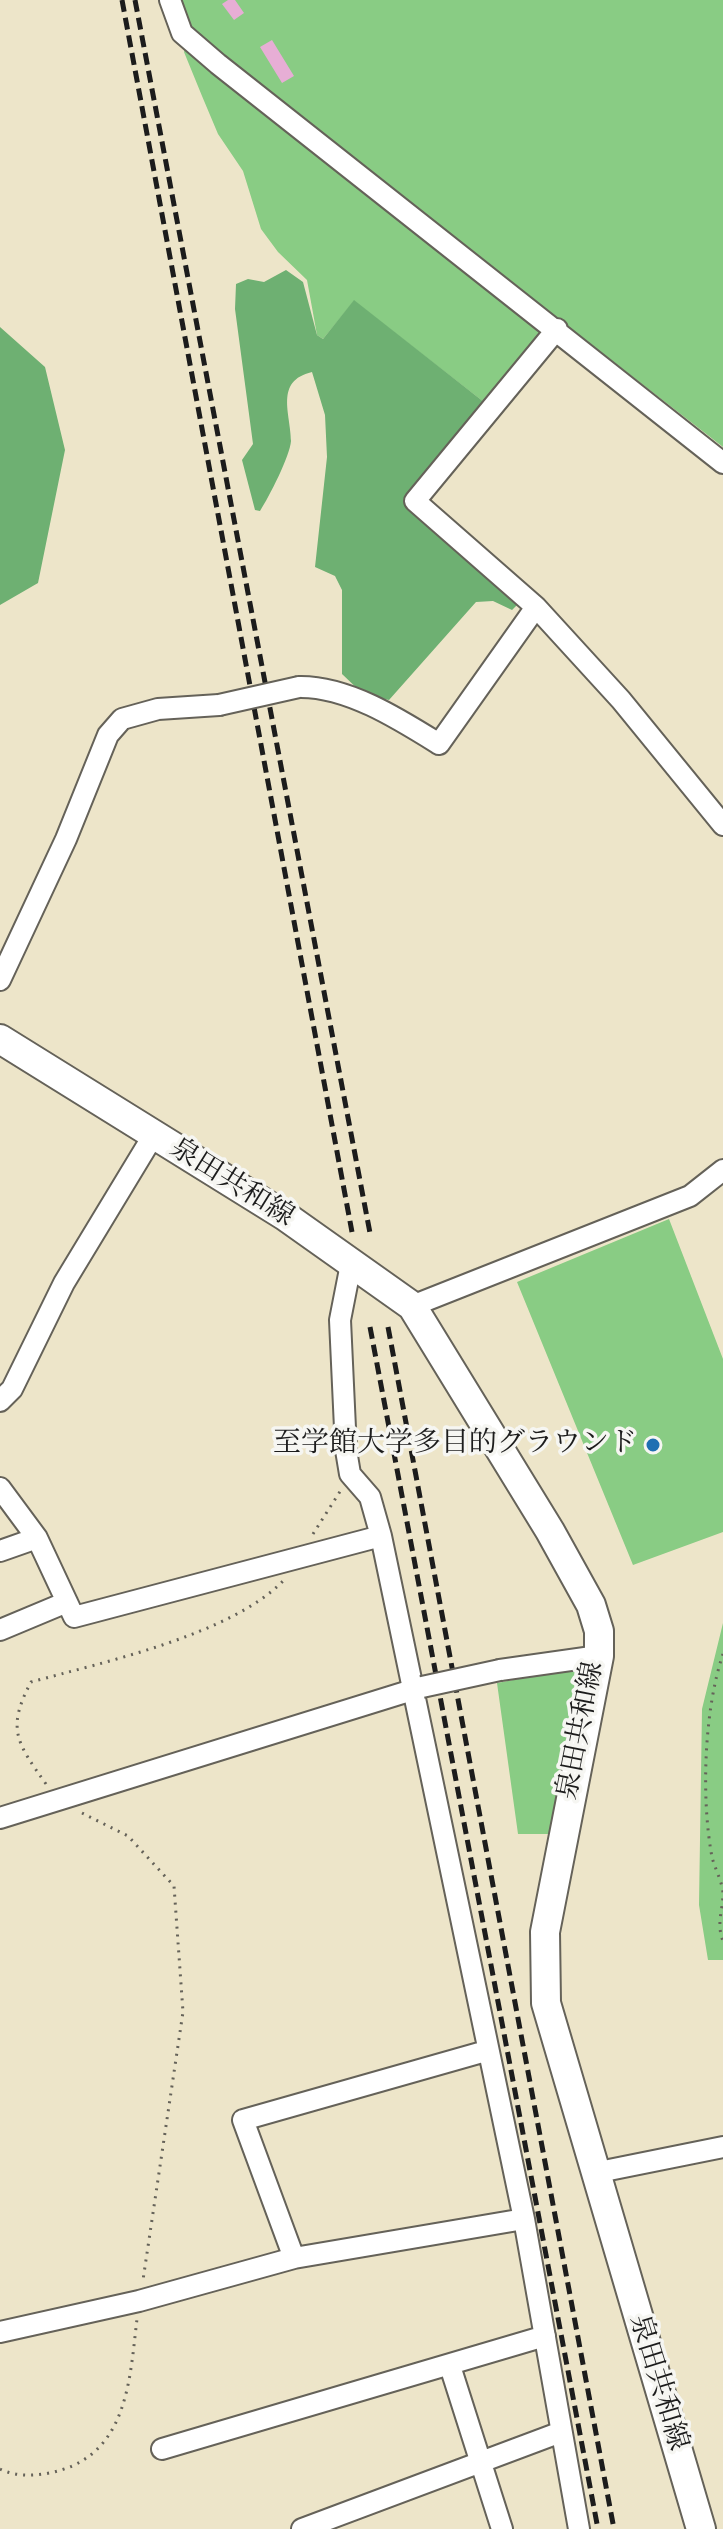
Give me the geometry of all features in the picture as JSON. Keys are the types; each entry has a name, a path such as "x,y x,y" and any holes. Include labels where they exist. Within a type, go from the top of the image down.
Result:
{"main road":[{"name":"泉田共和線","path":"0,1039 285,1216 412,1306 550,1531 591,1605 599,1631 599,1656 545,1932 546,2003 701,2529"}],"street":[{"path":"170,0 182,33 194,44 723,463"},
{"path":"557,329 415,501 536,607 621,700 723,825"},
{"path":"0,980 66,839 108,735 122,719 158,709 219,705 299,687 316,687 393,716 439,744 536,607"},
{"path":"0,1401 12,1389 64,1283 153,1136"},
{"path":"412,1306 690,1196 723,1170"},
{"path":"351,1264 340,1320 350,1474 370,1497 417,1688 486,2051 524,2219 579,2529"},
{"path":"0,1488 37,1538 74,1617 381,1536"},
{"path":"0,1551 37,1538"},
{"path":"0,1630 67,1602"},
{"path":"0,1818 417,1688 500,1670 599,1656"},
{"path":"294,2258 243,2120 486,2051"},
{"path":"594,2173 723,2147"},
{"path":"0,2332 139,2301 294,2258 524,2219"},
{"path":"162,2449 545,2336"},
{"path":"450,2366 484,2461 502,2529"},
{"path":"302,2529 561,2432"}],"path":[{"path":"0,2469 44,2475 92,2455 109,2436 121,2414 129,2380 183,2012 174,1886 128,1836 58,1801 15,1733 17,1708 31,1682 202,1630 246,1609 282,1583 350,1474"},
{"path":"723,1654 716,1674 706,1770 712,1857 723,1892 718,1927 723,1941"}],"green space":[{"path":"180,0 723,0 723,447 557,318 489,406 354,301 323,339 317,335 307,280 278,252 261,229 243,171 218,134 184,52 190,30"},
{"path":"286,270 303,282 317,335 323,339 354,300 489,406 410,503 518,604 512,610 493,601 476,602 389,700 363,694 342,674 342,590 335,576 315,567 327,457 325,415 312,372 300,376 289,391 290,448 260,511 255,510 242,460 253,444 235,309 236,284 248,279 264,282"},
{"path":"0,327 45,367 65,450 38,583 0,605"},
{"name":"至学館大学多目的グラウンド","path":"669,1219 723,1359 723,1532 633,1565 517,1282"},
{"path":"723,1623 723,1960 708,1960 699,1905 702,1709"},
{"path":"593,1665 558,1834 518,1834 497,1683"}],"building":[{"path":"235,0 244,13 234,20 222,4"},
{"path":"272,40 294,76 282,83 260,47"}],"railway":[{"path":"122,0 352,1232"},
{"path":"135,0 370,1233"},
{"path":"370,1327 598,2529"},
{"path":"388,1327 614,2529"}],"place":[{"name":"至学館大学多目的グラウンド","path":"653,1445"}]}
